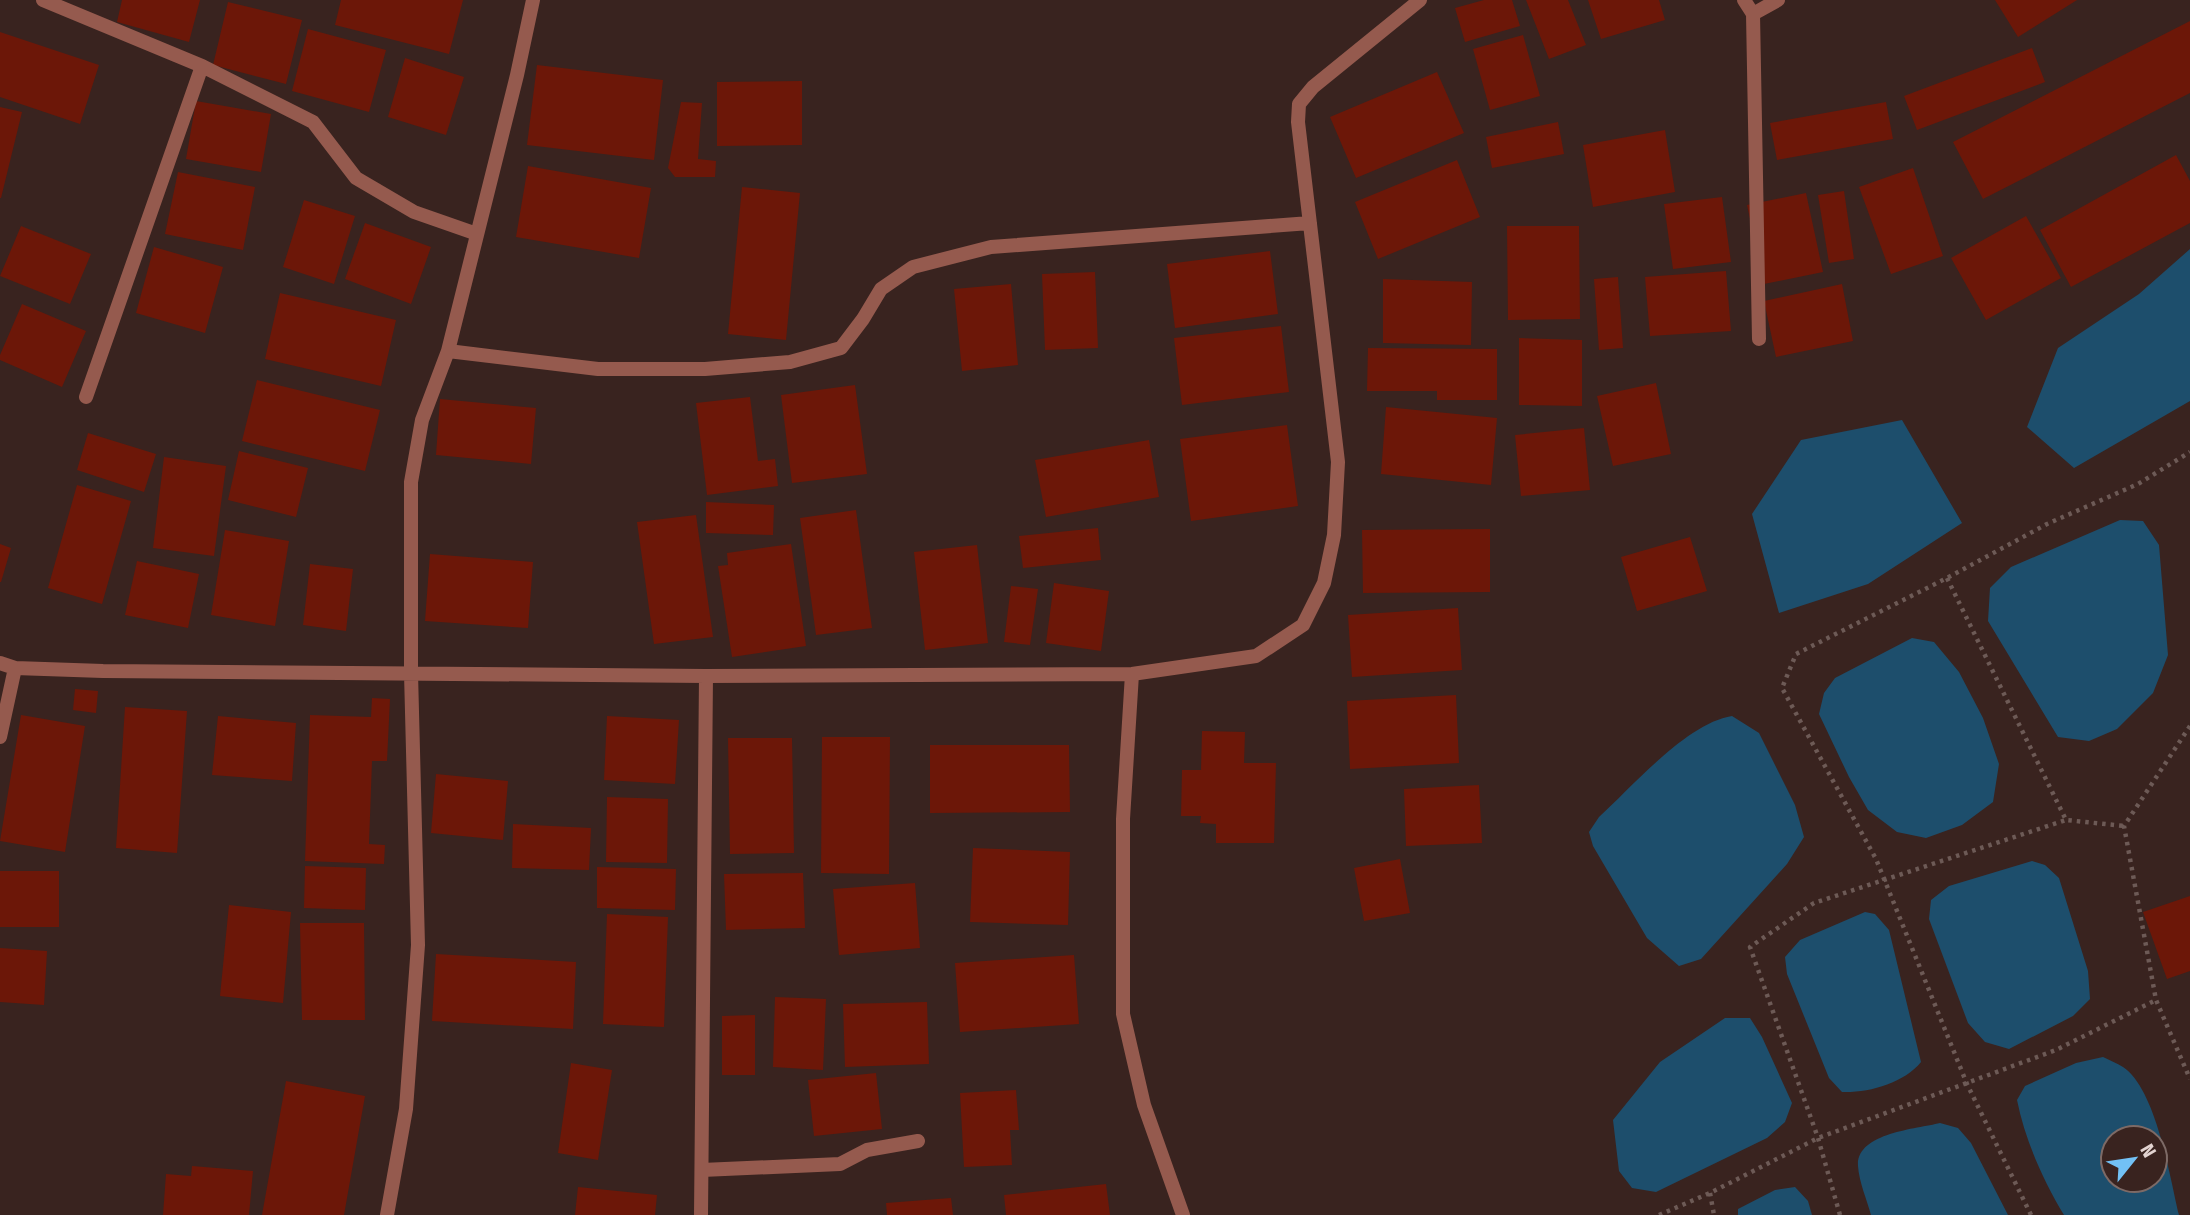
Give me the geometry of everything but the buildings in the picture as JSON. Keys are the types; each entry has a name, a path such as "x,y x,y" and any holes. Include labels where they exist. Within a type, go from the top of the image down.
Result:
{"street":[{"path":"43,0 202,66 313,122 356,178 414,212 477,234"},
{"path":"387,1215 406,1110 418,945 411,673 411,482 422,420 448,351 534,0"},
{"path":"0,663 15,668 706,676 1132,674 1256,656 1303,625 1324,583 1334,535 1338,462 1298,122 1299,104 1313,87 1420,0"},
{"path":"1744,0 1753,14 1759,339"},
{"path":"1753,14 1778,0"},
{"path":"86,397 202,66"},
{"path":"448,351 598,369 705,369 790,362 841,348 881,289 913,267 991,247 1310,223"},
{"path":"0,737 15,668"},
{"path":"1132,674 1123,819 1123,1014 1144,1105 1183,1215"},
{"path":"701,1215 706,676"},
{"path":"702,1170 840,1164 867,1150 918,1141"}],"path":[{"path":"2031,1215 1967,1084 1876,859 1782,688 1796,654 1947,578 2048,523 2138,484 2190,452"},
{"path":"1947,578 2066,820"},
{"path":"2190,726 2124,826 2156,1000 2190,1079"},
{"path":"1840,1215 1818,1138 1750,947 1814,903 2066,820 2124,826"},
{"path":"1659,1215 1710,1194 1818,1138 2056,1050 2156,1000"},
{"path":"1710,1194 1714,1215"}],"water":[{"path":"2190,249 2190,401 2074,468 2027,427 2058,348 2139,294"},
{"path":"1902,420 1962,523 1868,584 1779,613 1752,514 1801,440"},
{"path":"2120,520 2143,521 2159,545 2168,655 2153,693 2117,729 2089,741 2058,737 1988,621 1990,588 2011,567"},
{"path":"1912,638 1934,642 1959,672 1983,718 1999,764 1993,802 1962,825 1926,838 1897,832 1868,810 1819,714 1824,693 1835,678"},
{"path":"1732,716 1759,733 1795,805 1804,837 1787,864 1701,959 1679,966 1647,938 1593,846 1589,832 1599,817 1679,743 1697,730"},
{"path":"2032,861 2045,865 2059,878 2088,971 2090,999 2073,1016 2009,1049 1985,1042 1968,1023 1929,919 1931,900 1949,886"},
{"path":"1865,912 1875,914 1889,930 1921,1062 1896,1081 1863,1091 1842,1092 1829,1078 1787,974 1785,957 1800,940"},
{"path":"1725,1018 1750,1018 1762,1037 1792,1103 1785,1122 1767,1138 1656,1192 1632,1188 1619,1171 1613,1120 1660,1062"},
{"path":"2103,1057 2123,1067 2135,1078 2156,1124 2099,1124 2099,1194 2169,1194 2169,1170 2179,1215 2064,1215 2049,1188 2025,1130 2017,1100 2025,1086 2076,1063"},
{"path":"1940,1123 1958,1128 1971,1143 2008,1215 1871,1215 1861,1185 1858,1166 1860,1155 1867,1146 1889,1134"},
{"path":"1795,1187 1808,1201 1812,1215 1738,1215 1738,1209 1775,1190"}]}
